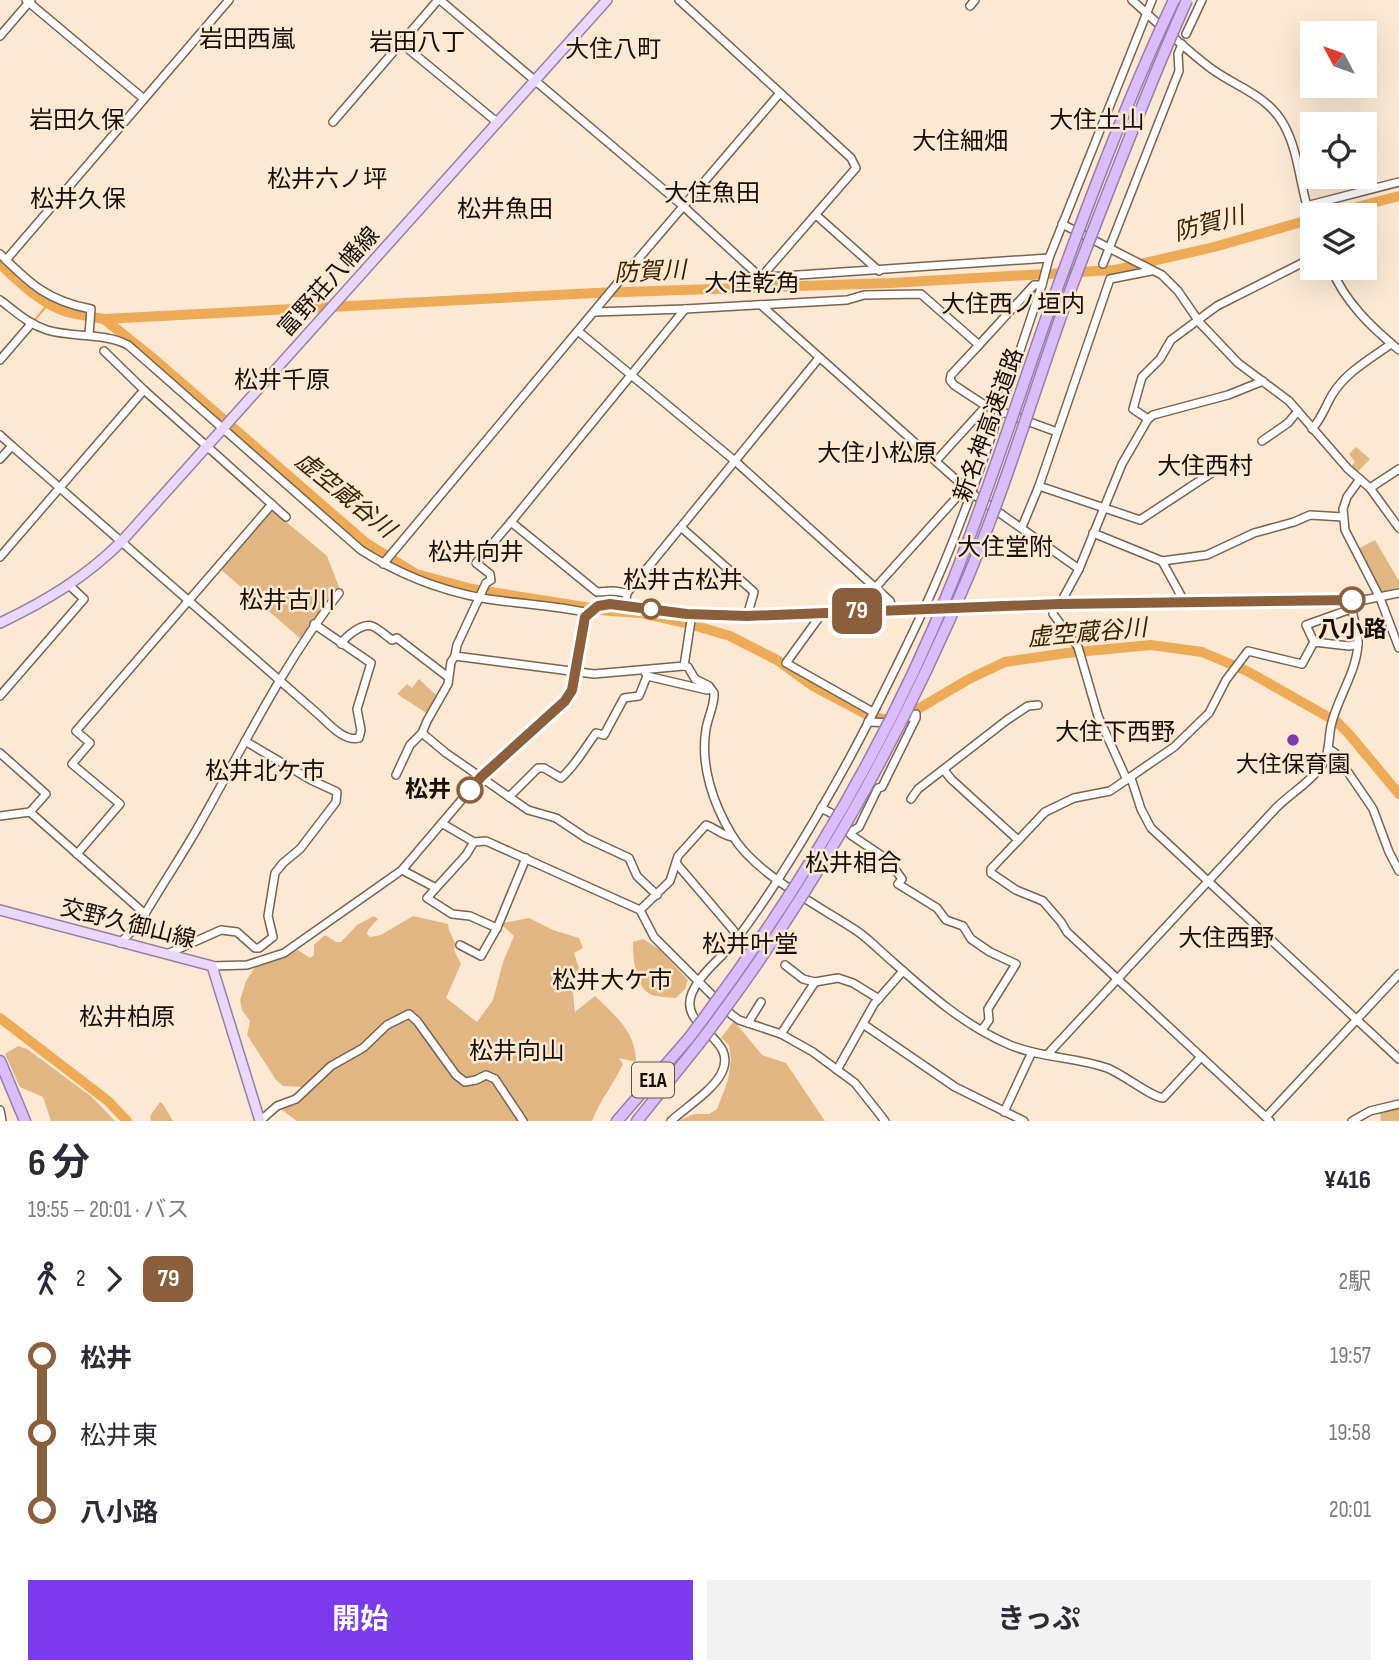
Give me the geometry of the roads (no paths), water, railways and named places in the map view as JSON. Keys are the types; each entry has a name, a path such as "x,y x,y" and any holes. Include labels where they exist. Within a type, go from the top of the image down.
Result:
{"highway":[{"name":"新名神高速道路","path":"617,1121 689,1038 748,958 837,818 883,733 953,579 1083,222 1174,0"},
{"name":"新名神高速道路","path":"637,1121 764,956 809,887 860,801 936,651 969,574 1142,105 1187,0"},
{"path":"0,1061 23,1116"}],"main road":[{"name":"富野荘八幡線","path":"0,623 70,586 122,541 607,0"},
{"name":"交野久御山線","path":"0,910 212,966 260,1121"}],"street":[{"path":"89,335 91,309 66,304 50,297 3,257 229,0"},
{"path":"333,122 439,0 537,80 683,206 759,276 879,271 1049,258"},
{"path":"679,0 851,158 856,168 759,276"},
{"path":"1132,0 1210,68 1257,94 1272,107 1284,125 1294,149 1305,203"},
{"path":"671,1121 715,1082 725,1063 720,1044 693,1018 690,1010 691,995 698,982 739,937 778,880 868,722 924,608 999,411 1049,258 1152,0"},
{"path":"1186,34 1202,0"},
{"path":"0,36 29,1 144,99"},
{"path":"401,43 498,123"},
{"path":"1103,264 1179,71 1178,54 1182,44"},
{"path":"383,564 780,93"},
{"path":"1318,203 1399,182"},
{"path":"816,215 879,271"},
{"path":"1062,224 1162,275 1178,290 1199,320 1238,363 1289,401 1348,469 1370,488 1399,528"},
{"path":"1148,419 1133,409 1142,377 1160,359 1171,340 1217,306 1300,264"},
{"path":"1022,527 1039,486 1110,279 1151,270"},
{"path":"1336,280 1351,303 1399,350"},
{"path":"1042,285 1034,285 951,375 950,380 986,406 1057,432"},
{"path":"594,312 761,305 847,300 864,295 921,294 979,345"},
{"path":"0,300 32,324 49,331 117,339 128,345 225,426 361,550 383,564 438,586 479,597 593,610 610,604 692,614 747,616 1057,604 1351,605"},
{"path":"761,305 970,492 1079,569"},
{"path":"396,775 410,745 422,733 448,684 457,645 479,597 492,577 476,563 685,309"},
{"path":"0,359 32,324"},
{"path":"578,331 735,461 890,601 893,609"},
{"path":"1312,429 1323,416 1331,397 1350,373 1391,344"},
{"path":"104,351 286,517"},
{"path":"625,606 627,593 819,358"},
{"path":"1263,381 1228,395 1153,415 1148,419 1122,464 1079,569 1053,614 1078,647 1098,716 1151,828 1399,1059"},
{"path":"0,557 144,390"},
{"path":"936,461 986,406"},
{"path":"1262,441 1288,423 1298,411"},
{"path":"0,435 279,681 346,737 354,740 359,738 361,730 357,709 371,663 314,624"},
{"path":"0,460 12,446"},
{"path":"1370,488 1399,469"},
{"path":"1039,486 1140,520 1216,470"},
{"path":"1360,480 1347,497 1343,517 1345,530 1380,598 1399,648"},
{"path":"876,588 957,497 970,492"},
{"path":"77,854 120,804 72,764 90,743 76,731 272,504"},
{"path":"1093,533 1162,561 1207,555 1254,533 1310,515 1343,517"},
{"path":"511,522 597,592 627,593"},
{"path":"682,528 754,592 747,616"},
{"path":"1162,561 1185,603"},
{"path":"0,696 84,599 70,586"},
{"path":"120,943 136,928 145,914 197,829 279,681 314,624 339,593"},
{"path":"1314,642 1306,625 1351,605 1399,593"},
{"path":"1047,1055 1276,808 1322,765 1329,749 1331,725 1353,668 1358,644 1351,605"},
{"path":"212,966 247,965 284,953 402,870 481,777 565,701 572,690 582,627 593,610"},
{"path":"823,612 786,663 873,712"},
{"path":"684,666 692,614"},
{"path":"341,644 352,633 368,625 373,626 392,640 397,638 448,677"},
{"path":"1314,642 1302,664 1248,651 1226,680 1209,713 1174,747 1110,791 1074,797 1045,812 1017,839 991,869 991,873 1016,890 1043,901 1067,932 1268,1119 1399,974"},
{"path":"1314,642 1349,646 1358,644"},
{"path":"455,656 610,674 645,673 688,667 695,678 709,686 714,693 706,729 706,770 720,813 733,837 754,860 778,880 858,932 963,1020 1007,1044 1108,1068 1137,1083 1155,1097 1163,1098 1201,1057"},
{"path":"645,673 714,693"},
{"path":"509,797 538,768 544,768 561,778 585,753 596,733 604,736 624,698 639,696 645,673"},
{"path":"911,799 918,789 1017,713 1028,706 1038,705"},
{"path":"849,833 859,827 878,788 882,787 916,714 896,723 868,722"},
{"path":"422,733 528,810 556,818 586,838 629,858 637,876 657,895"},
{"path":"167,954 221,930 237,932 255,948 266,944 273,937 268,916 275,873 300,849 336,802 337,792 311,780 245,741"},
{"path":"1329,749 1335,753 1373,808 1399,871"},
{"path":"0,752 46,794 30,813 0,816"},
{"path":"944,770 1017,839"},
{"path":"857,790 873,799"},
{"path":"821,808 831,813 849,833 888,860 902,879 898,884 937,908 946,920 963,926 971,939 990,952 1016,964 988,1009 989,1020 982,1030"},
{"path":"30,813 145,914"},
{"path":"443,824 474,842 486,841 640,910 654,937 732,1015 781,1034 813,1052 866,1095 885,1121"},
{"path":"640,910 670,881 676,863 706,825 714,827 725,836 733,837"},
{"path":"474,842 466,855 427,898 452,914 470,916 497,928"},
{"path":"460,945 481,956 497,928 526,858"},
{"path":"676,863 734,931"},
{"path":"402,870 436,888"},
{"path":"785,965 792,972 815,982 838,978 853,983 879,999"},
{"path":"837,1070 879,999 903,971"},
{"path":"781,1034 815,982"},
{"path":"748,1023 761,1002"},
{"path":"260,1121 282,1103 296,1099 331,1066 363,1048 387,1025 409,1014 456,1075 465,1082 486,1075 495,1079 523,1121"},
{"path":"863,1024 955,1087 1024,1121"},
{"path":"1004,1112 1032,1052"},
{"path":"1352,1121 1370,1111 1399,1104"},
{"path":"0,1110 2,1121"}],"waterway":[{"name":"防賀川","path":"1372,203 1399,196"},
{"name":"防賀川","path":"0,264 48,304 67,312 104,319 595,293 891,283 1114,270 1214,247 1300,222"},
{"path":"34,321 49,303"},
{"name":"虚空蔵谷川","path":"104,319 366,543 416,574 472,589 610,611 641,613 730,636 777,660 813,686 866,714 882,719 894,719 913,712 969,679 1005,662 1151,645 1202,652 1247,671 1337,722 1399,794"},
{"path":"0,1018 108,1101 127,1121"}],"place":[{"name":"八小路","path":"1352,600"},
{"name":"大住保育園","path":"1293,740"},
{"name":"松井","path":"470,790"}],"district":[{"name":"岩田西嵐","path":"247,39"},
{"name":"岩田八丁","path":"417,42"},
{"name":"大住八町","path":"613,49"},
{"name":"岩田久保","path":"77,120"},
{"name":"大住土山","path":"1097,120"},
{"name":"大住細畑","path":"960,141"},
{"name":"松井六ノ坪","path":"327,179"},
{"name":"大住魚田","path":"712,193"},
{"name":"松井久保","path":"78,199"},
{"name":"松井魚田","path":"505,209"},
{"name":"大住乾角","path":"752,283"},
{"name":"大住西ノ垣内","path":"1013,304"},
{"name":"松井千原","path":"282,380"},
{"name":"大住小松原","path":"877,453"},
{"name":"大住西村","path":"1205,466"},
{"name":"大住堂附","path":"1005,547"},
{"name":"松井向井","path":"476,552"},
{"name":"松井古松井","path":"683,580"},
{"name":"松井古川","path":"287,600"},
{"name":"大住下西野","path":"1115,732"},
{"name":"松井北ケ市","path":"265,771"},
{"name":"松井相合","path":"853,863"},
{"name":"大住西野","path":"1226,938"},
{"name":"松井叶堂","path":"750,944"},
{"name":"松井大ケ市","path":"612,980"},
{"name":"松井柏原","path":"127,1017"},
{"name":"松井向山","path":"517,1051"}]}
